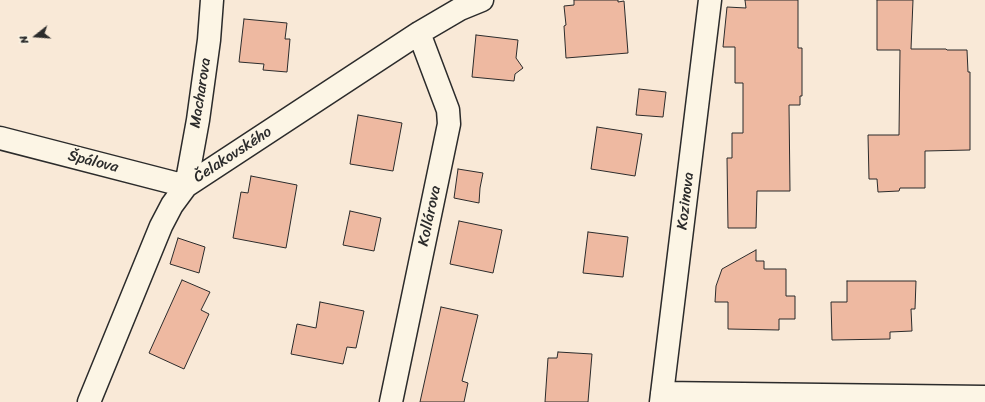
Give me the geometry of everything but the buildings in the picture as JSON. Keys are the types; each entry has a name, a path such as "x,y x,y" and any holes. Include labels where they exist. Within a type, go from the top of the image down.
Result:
{"street":[{"name":"Macharova","path":"186,186 198,120 209,40 212,0"},
{"name":"Čelakovského","path":"89,402 161,226 172,204 186,186 420,33 458,5 482,0"},
{"name":"Kozinova","path":"662,397 710,0"},
{"name":"Kollárova","path":"391,402 449,124 448,110 420,33"},
{"name":"Špálova","path":"0,138 186,186"},
{"path":"662,397 985,397"}]}
